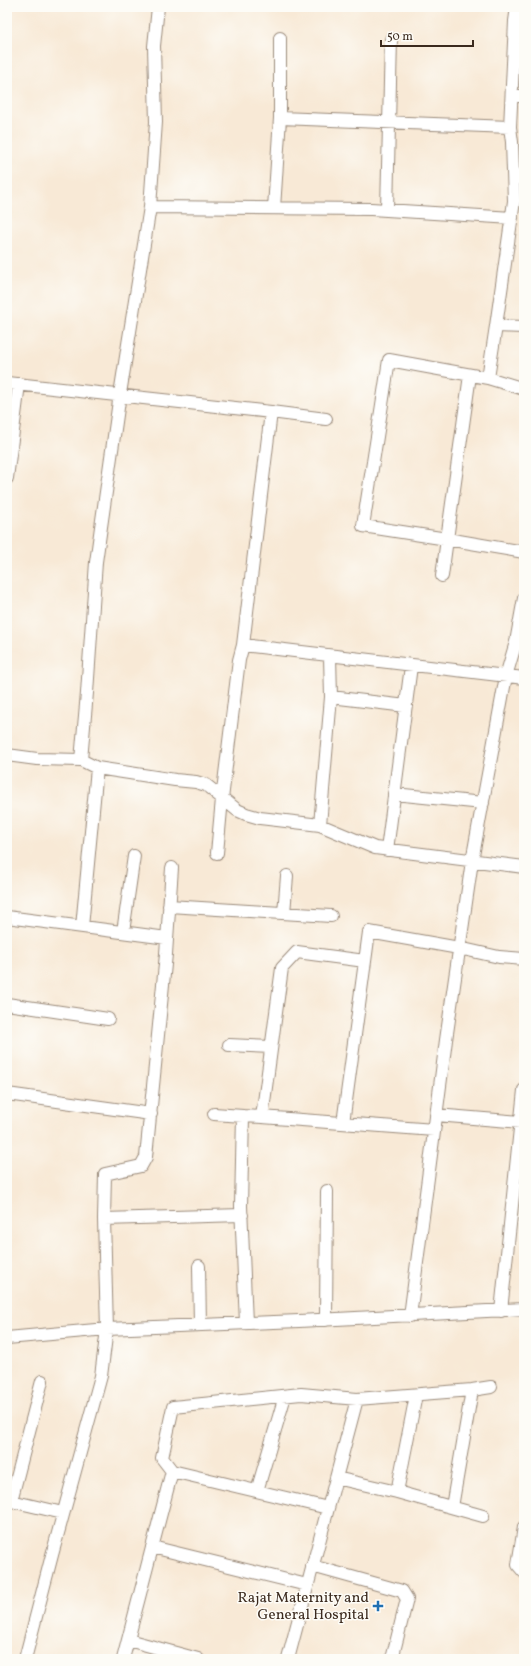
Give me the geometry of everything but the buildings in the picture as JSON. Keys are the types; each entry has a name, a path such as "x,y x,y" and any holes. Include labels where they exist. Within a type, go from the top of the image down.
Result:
{"street":[{"path":"81,760 96,562 120,394 150,207 156,122 154,46 158,7"},
{"path":"488,378 512,218 519,202 510,127 518,96 515,21 517,7"},
{"path":"274,208 280,118 280,38"},
{"path":"387,210 391,39"},
{"path":"280,118 510,127"},
{"path":"150,207 387,210 512,218"},
{"path":"496,326 524,327"},
{"path":"524,389 488,378 389,360 363,526 524,552"},
{"path":"442,576 470,375"},
{"path":"7,478 13,384 120,394 326,419"},
{"path":"218,853 222,799 239,660 243,645 271,412"},
{"path":"410,1316 436,1115 472,861 506,676 516,642 524,598"},
{"path":"243,645 411,666 524,678"},
{"path":"320,825 331,697 330,656"},
{"path":"387,850 411,666"},
{"path":"331,697 406,706"},
{"path":"7,755 81,760 97,768 196,782 206,785 237,810 260,818 320,825 375,848 524,867"},
{"path":"82,927 97,768"},
{"path":"394,794 483,803"},
{"path":"123,932 134,856"},
{"path":"25,1659 101,1376 107,1329 104,1219 105,1174 141,1166 146,1157 167,938 172,868"},
{"path":"284,913 287,876"},
{"path":"169,906 331,916"},
{"path":"7,917 167,938"},
{"path":"343,1123 369,932 459,948 499,957 524,959"},
{"path":"262,1117 282,968 297,952 365,961"},
{"path":"7,1004 108,1019"},
{"path":"229,1045 271,1047"},
{"path":"501,1311 524,1090"},
{"path":"7,1094 151,1114"},
{"path":"214,1114 434,1130"},
{"path":"436,1115 521,1116"},
{"path":"243,1116 242,1214 246,1324"},
{"path":"326,1320 327,1191"},
{"path":"104,1219 242,1214"},
{"path":"199,1266 200,1325"},
{"path":"7,1338 107,1329 246,1324 524,1309"},
{"path":"42,1381 11,1501 63,1513"},
{"path":"328,1508 172,1471 162,1458 173,1407 301,1394 357,1399 472,1390 491,1387"},
{"path":"452,1507 472,1390"},
{"path":"397,1492 416,1394"},
{"path":"257,1491 285,1396"},
{"path":"288,1659 357,1399"},
{"path":"123,1659 172,1471"},
{"path":"336,1478 397,1492 483,1516"},
{"path":"524,1527 518,1566 524,1572"},
{"path":"152,1547 307,1586"},
{"path":"312,1566 402,1591 407,1599 392,1659"},
{"path":"128,1640 198,1659"}],"place":[{"name":"Rajat Maternity and General Hospital","path":"378,1606"}]}
